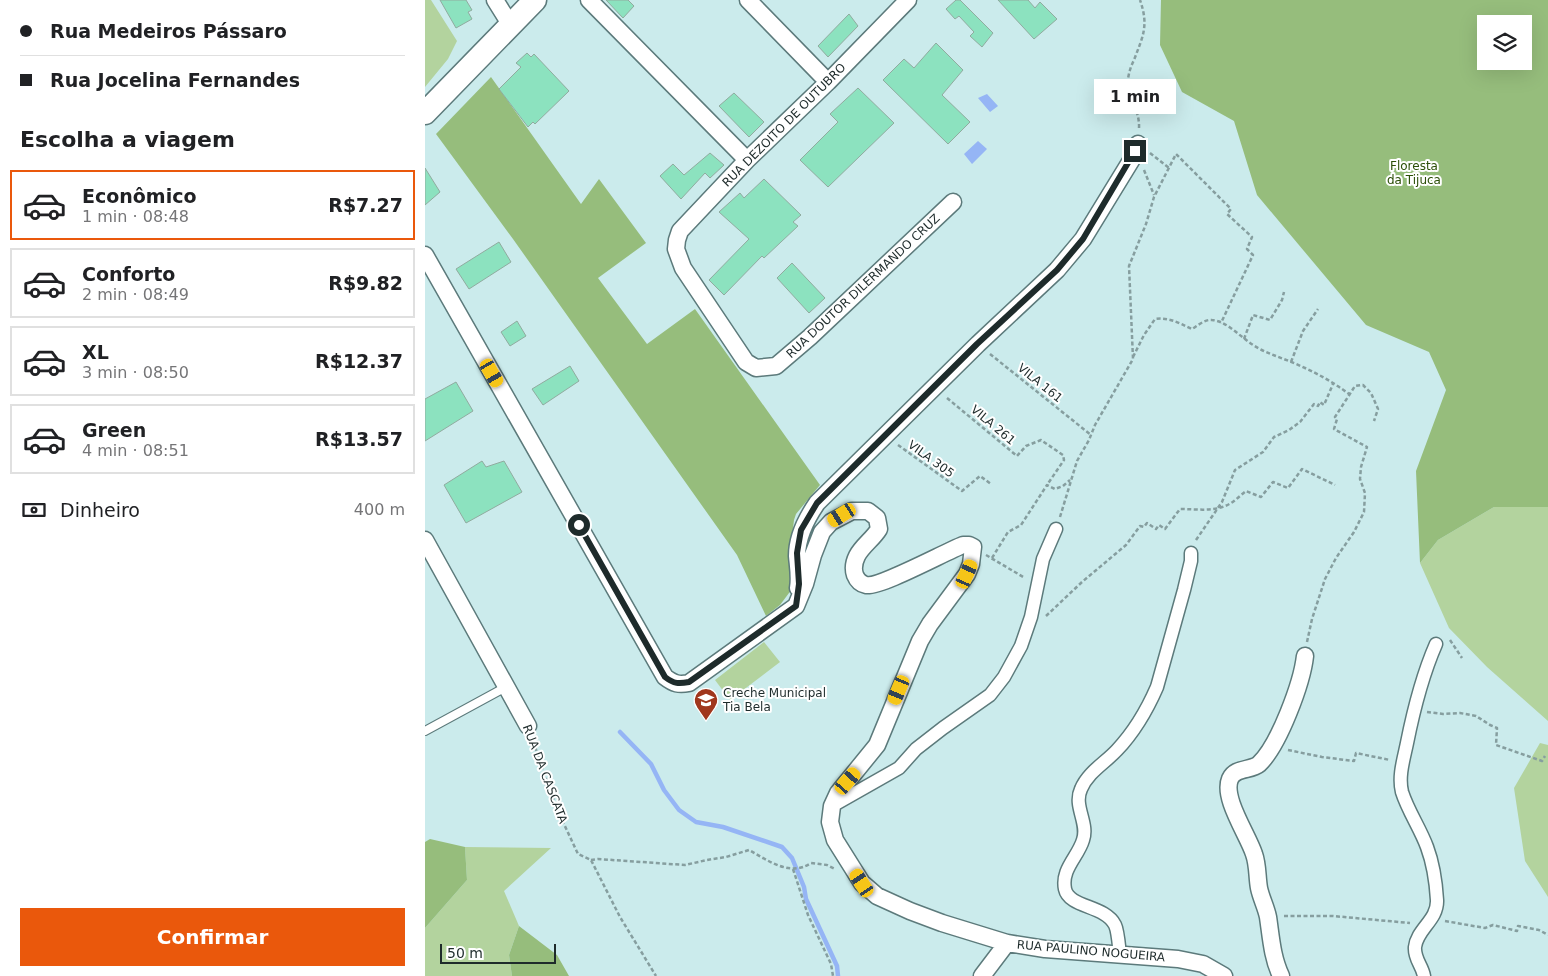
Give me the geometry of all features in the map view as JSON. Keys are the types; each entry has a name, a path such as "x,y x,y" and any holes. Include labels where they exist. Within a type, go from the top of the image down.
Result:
{"main road":[{"path":"425,114 535,0"}],"street":[{"path":"495,0 510,24"},
{"path":"589,0 747,160"},
{"path":"748,0 828,82"},
{"name":"RUA DEZOITO DE OUTUBRO","path":"679,258 676,249 680,231 747,160 828,82 908,0"},
{"path":"796,606 799,584 797,553 801,530 817,503 977,344 1057,270 1083,239 1135,151"},
{"name":"RUA DOUTOR DILERMANDO CRUZ","path":"679,258 683,268 746,362 756,368 776,366 810,337 953,202"},
{"path":"425,254 665,677 671,682 679,684 689,682 796,606 822,532 831,522 842,515 852,512 868,512 873,514 879,521 879,529 855,558 855,575 860,582 867,586 963,545 969,544 973,547 971,564 967,574 934,618 919,642 877,745 838,793 832,806"},
{"path":"832,806 899,768 915,749 990,695 1004,677 1021,646 1031,617 1043,559 1056,529"},
{"name":"RUA DA CASCATA","path":"425,540 528,726"},
{"path":"1120,955 1115,925 1105,913 1068,897 1065,890 1066,872 1082,844 1085,833 1079,795 1088,778 1116,751 1138,725 1152,699 1184,590 1191,553"},
{"path":"1424,976 1415,957 1415,946 1421,933 1434,916 1437,902 1427,847 1405,802 1401,789 1402,763 1414,708 1421,681 1436,644"},
{"path":"1281,976 1275,963 1268,914 1262,901 1255,855 1232,804 1229,780 1237,772 1257,765 1272,746 1282,728 1298,686 1305,656"},
{"name":"RUA PAULINO NOGUEIRA","path":"832,806 830,822 835,840 862,883 877,896 910,911 1007,943 1045,950 1178,959 1203,964 1221,975"},
{"path":"982,976 1007,943"}],"lane":[{"path":"425,731 506,687"}],"path":[{"path":"1140,0 1145,13 1145,25 1143,38 1131,66 1128,81 1138,116 1135,151 1155,197"},
{"path":"1135,151 1169,168"},
{"path":"1133,359 1129,266 1155,197 1176,154 1229,206 1231,209 1227,214 1252,237 1247,249 1253,255 1221,323"},
{"path":"1244,339 1253,315 1270,320 1284,292"},
{"path":"1291,362 1303,331 1318,309"},
{"path":"1056,529 1077,461 1095,425 1133,359 1144,335 1155,319 1162,318 1175,321 1191,329 1207,320 1221,323 1237,332 1265,353 1291,362 1334,383 1349,394"},
{"name":"VILA 161","path":"977,344 1091,435"},
{"path":"1191,553 1198,537 1218,509 1235,470 1263,452 1274,437 1300,422 1314,404 1318,406 1320,402 1324,405 1334,383"},
{"path":"1305,656 1305,647 1312,619 1325,579 1364,512 1365,494 1360,479 1361,467 1367,447 1334,429 1337,419 1335,417 1349,394 1359,384 1367,388 1379,409 1374,421"},
{"name":"VILA 261","path":"934,387 1017,456 1026,446 1041,440 1063,455 1064,460 1047,485"},
{"name":"VILA 305","path":"884,436 962,491 980,476 991,484"},
{"path":"1027,630 1058,606 1082,582 1126,545 1140,526 1144,527 1147,523 1156,529 1159,525 1165,529 1180,509 1218,509 1235,500 1246,491 1261,497 1273,482 1288,488 1302,469 1335,485"},
{"path":"992,558 1008,532 1021,525 1047,485 1055,489 1063,486 1071,479"},
{"path":"973,547 1037,585"},
{"path":"1414,708 1419,711 1443,714 1460,713 1476,716 1497,728 1495,745 1542,761 1545,756"},
{"name":"RUA DA CASCATA","path":"528,726 546,781 578,854 591,860 619,917 656,976"},
{"path":"1272,746 1340,760 1354,761 1356,753 1402,763"},
{"path":"591,860 685,865 726,857 749,850 773,863 793,869 803,868 811,862 827,865 839,872"},
{"path":"793,869 808,915 831,964 833,976"}],"green space":[{"path":"425,0 431,0 457,41 448,59 425,87"},
{"name":"Floresta da Tijuca","path":"1161,0 1548,0 1548,507 1494,507 1438,540 1420,563 1416,471 1446,390 1429,352 1366,325 1257,195 1234,121 1182,92 1160,45"},
{"path":"491,77 581,204 599,179 646,243 598,278 647,344 695,309 820,485 796,514 794,520 790,554 792,589 780,605 766,616 737,555 513,239 436,134"},
{"path":"1494,507 1548,507 1548,721 1487,667 1449,628 1420,563 1438,540"},
{"path":"764,642 780,662 730,700 715,680"},
{"path":"1540,743 1548,745 1548,897 1525,861 1514,788"},
{"path":"430,839 465,847 467,880 425,928 425,842"},
{"path":"465,847 551,848 504,891 519,926 509,955 512,976 425,976 425,928 467,880"},
{"path":"519,926 557,955 569,976 512,976 509,955"}],"water":[{"path":"987,94 998,106 990,112 978,98"},
{"path":"978,141 987,149 972,164 964,154"}],"building":[{"path":"440,0 466,0 472,10 468,12 472,19 456,28"},
{"path":"606,0 628,0 634,6 623,18"},
{"path":"956,0 960,0 993,33 982,47 970,36 974,32 959,16 955,19 946,9"},
{"path":"998,0 1028,0 1035,8 1040,2 1057,19 1034,39"},
{"path":"849,14 858,26 828,57 818,46"},
{"path":"936,43 963,70 942,95 970,122 948,144 883,80 904,59 914,68"},
{"path":"527,53 531,57 534,54 569,91 535,124 533,122 528,127 499,89 521,67 516,63"},
{"path":"858,88 894,123 828,187 800,160 838,122 830,114"},
{"path":"734,93 764,122 749,137 719,106"},
{"path":"710,153 724,165 710,178 705,173 681,199 660,176 673,164 684,175"},
{"path":"425,168 440,192 425,205"},
{"path":"764,179 801,215 793,222 798,226 764,258 762,256 724,295 709,280 749,239 719,212 740,193 744,198"},
{"path":"499,242 511,262 469,289 456,269"},
{"path":"792,263 825,298 809,313 777,278"},
{"path":"517,321 526,336 510,346 501,332"},
{"path":"570,366 579,381 543,405 532,389"},
{"path":"456,382 473,411 425,441 425,399"},
{"path":"482,461 486,467 504,461 522,492 466,523 444,485"}],"waterway":[{"path":"620,732 651,764 664,790 679,810 696,822 723,827 782,847 792,858 804,887 806,899 837,966 838,976"}],"place":[{"name":"Creche Municipal Tia Bela","path":"706,721"}],"route":[{"path":"579,525 665,677 671,682 679,684 689,682 796,606 799,584 797,553 801,530 817,503 977,344 1057,270 1083,239 1135,151"}]}
